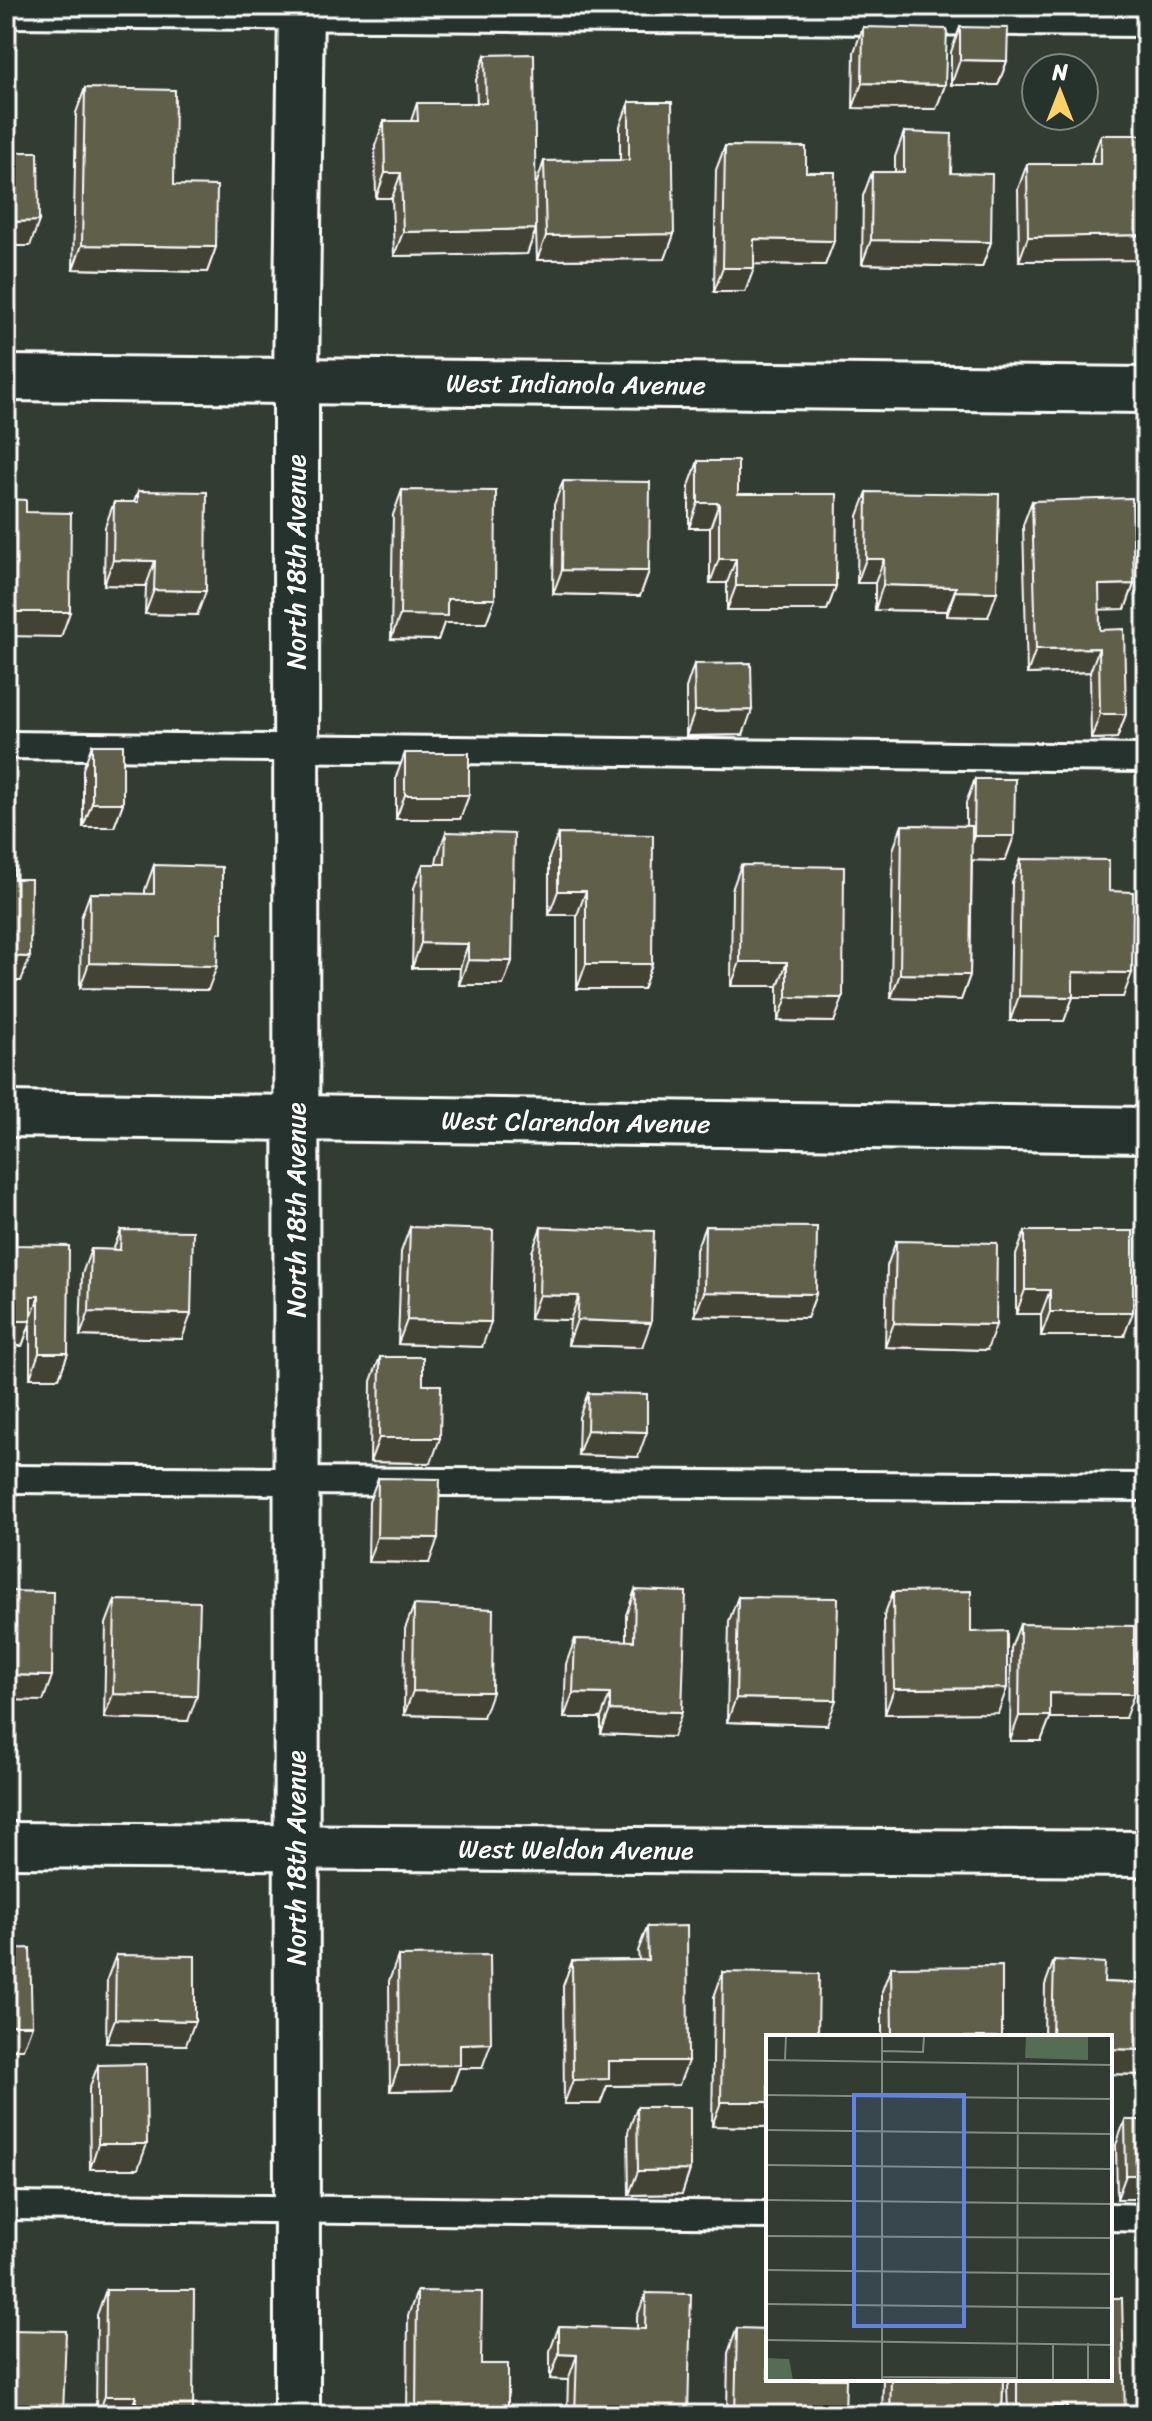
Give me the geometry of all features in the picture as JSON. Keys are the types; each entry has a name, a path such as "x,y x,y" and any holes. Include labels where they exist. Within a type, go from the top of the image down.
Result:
{"street":[{"name":"North 18th Avenue","path":"297,2415 296,382 301,12"},
{"name":"West Indianola Avenue","path":"6,378 1146,390"},
{"name":"West Clarendon Avenue","path":"6,1114 1146,1130"},
{"name":"West Weldon Avenue","path":"6,1845 1146,1854"}],"lane":[{"path":"6,14 301,12 1146,23"},
{"path":"6,745 1146,758"},
{"path":"6,1479 1146,1487"},
{"path":"6,2206 766,2215"},
{"path":"1112,2217 1146,2218"}],"building":[{"path":"863,27 947,29 945,85 862,83"},
{"path":"960,27 1008,28 1007,61 960,60"},
{"path":"534,54 536,229 403,232 401,173 385,173 384,121 418,121 417,103 486,103 485,55"},
{"path":"85,88 175,90 174,185 217,186 216,247 82,245"},
{"path":"629,102 672,102 674,234 546,236 544,161 629,160"},
{"path":"904,132 952,134 951,173 992,174 991,242 871,240 872,172 904,172"},
{"path":"1101,135 1146,135 1146,235 1028,237 1027,164 1101,164"},
{"path":"725,146 806,147 806,172 835,172 834,241 754,239 754,268 723,268"},
{"path":"6,152 38,152 39,221 6,222"},
{"path":"698,461 738,461 738,494 837,494 836,586 736,586 736,559 719,559 719,503 698,503"},
{"path":"563,481 650,482 649,571 562,570"},
{"path":"402,490 496,491 495,599 447,599 447,616 400,615"},
{"path":"138,491 207,492 206,591 154,590 155,561 113,560 114,502 138,502"},
{"path":"867,492 999,494 997,592 955,591 956,587 883,585 884,559 866,559"},
{"path":"1132,498 1134,584 1099,585 1100,630 1124,629 1126,714 1100,714 1099,648 1036,649 1032,501"},
{"path":"6,499 26,500 26,512 71,513 70,612 6,612"},
{"path":"751,663 752,710 695,711 694,664"},
{"path":"92,745 123,745 123,803 92,803"},
{"path":"405,753 469,753 469,795 405,795"},
{"path":"975,779 1015,779 1014,836 974,836"},
{"path":"902,825 972,826 970,975 900,974"},
{"path":"446,832 514,834 512,961 468,960 468,944 421,943 423,864 445,864"},
{"path":"558,834 653,835 652,964 586,964 586,891 558,891"},
{"path":"6,839 14,840 14,879 31,879 30,957 6,956"},
{"path":"1021,859 1109,860 1109,891 1133,892 1132,973 1073,972 1073,997 1019,996"},
{"path":"154,865 222,867 222,933 218,933 217,966 89,963 90,893 154,894"},
{"path":"741,865 844,867 843,998 787,997 787,962 740,962"},
{"path":"705,1226 817,1227 816,1294 704,1292"},
{"path":"410,1227 493,1230 491,1322 407,1320"},
{"path":"541,1227 654,1231 651,1323 577,1320 579,1296 539,1295"},
{"path":"121,1230 193,1231 191,1314 89,1312 91,1249 120,1250"},
{"path":"1025,1231 1133,1231 1133,1312 1050,1312 1050,1290 1025,1290"},
{"path":"6,1232 16,1232 16,1245 69,1246 68,1353 39,1353 39,1296 31,1296 31,1321 6,1321"},
{"path":"896,1241 997,1243 996,1325 894,1323"},
{"path":"380,1357 423,1357 423,1385 441,1385 440,1438 379,1438"},
{"path":"588,1393 647,1394 647,1432 587,1430"},
{"path":"378,1478 440,1479 438,1538 377,1537"},
{"path":"635,1590 686,1592 682,1712 610,1710 610,1694 573,1693 575,1639 634,1641"},
{"path":"6,1591 53,1592 52,1676 6,1675"},
{"path":"971,1591 971,1632 1007,1631 1007,1688 894,1689 893,1592"},
{"path":"738,1597 838,1598 836,1700 736,1698"},
{"path":"115,1600 200,1602 197,1696 113,1694"},
{"path":"414,1605 493,1609 492,1692 413,1691"},
{"path":"1020,1624 1134,1626 1134,1694 1050,1693 1050,1716 1019,1716"},
{"path":"687,1926 688,2061 609,2061 609,2079 573,2080 572,1961 648,1960 647,1927"},
{"path":"30,1948 32,2025 6,2025 6,1949"},
{"path":"116,1955 195,1956 195,2021 115,2019"},
{"path":"490,1955 491,2043 460,2044 460,2065 399,2066 398,1956"},
{"path":"1054,1960 1105,1963 1104,1982 1146,1984 1146,2050 1112,2049 1112,2035 1052,2035"},
{"path":"1002,1966 1002,2035 892,2035 891,1967"},
{"path":"723,1972 819,1974 818,2035 766,2035 766,2102 721,2102"},
{"path":"146,2064 147,2144 98,2144 98,2065"},
{"path":"637,2107 690,2107 690,2170 638,2171"},
{"path":"1125,2120 1146,2120 1146,2175 1126,2175"},
{"path":"106,2290 194,2290 193,2415 136,2415 136,2396 105,2396"},
{"path":"417,2291 482,2292 481,2364 508,2364 508,2415 416,2415"},
{"path":"646,2293 691,2294 688,2415 575,2415 577,2355 559,2354 559,2326 645,2329"},
{"path":"1112,2298 1122,2298 1125,2415 1067,2415 1067,2406 1017,2408 1017,2381 1112,2381"},
{"path":"737,2328 766,2329 766,2381 846,2381 845,2415 735,2415"},
{"path":"6,2330 66,2331 63,2415 6,2415"},
{"path":"891,2381 1003,2381 1002,2415 890,2415"}]}
